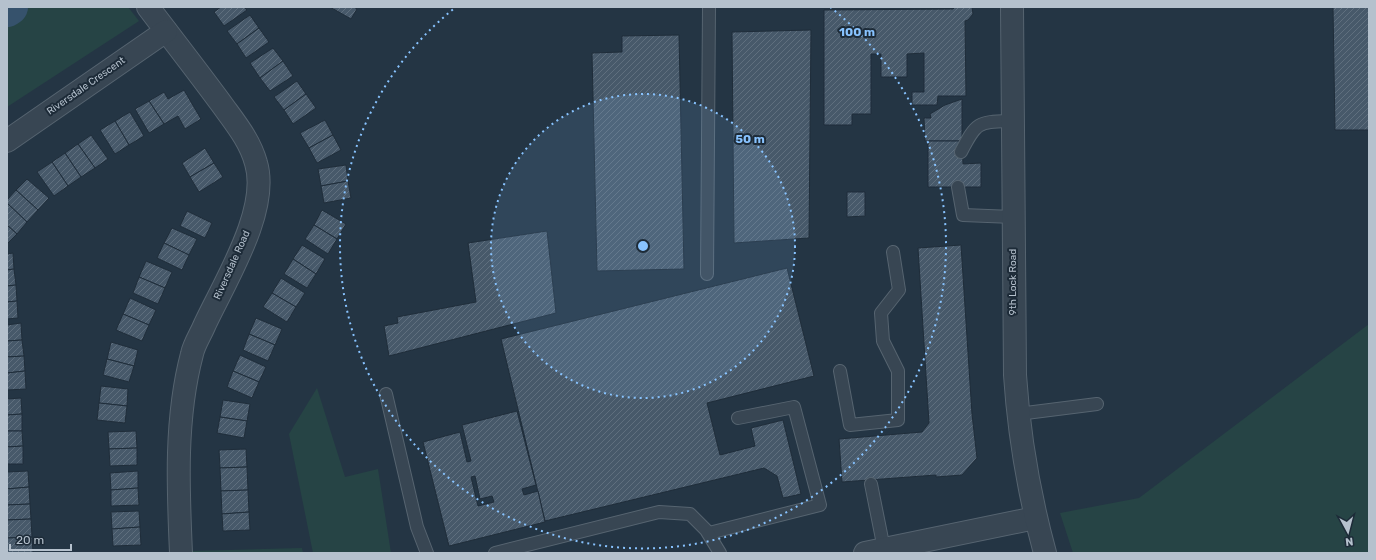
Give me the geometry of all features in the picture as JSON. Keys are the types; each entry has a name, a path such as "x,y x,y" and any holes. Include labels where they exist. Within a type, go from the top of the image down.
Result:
{"street":[{"name":"Riversdale Road","path":"148,7 187,57 248,141 260,180 259,197 247,237 192,352 182,399 179,506 181,553"},
{"name":"9th Lock Road","path":"1012,7 1014,367 1018,414 1027,477 1035,518 1045,553"},
{"name":"Riversdale Crescent","path":"7,141 166,31"},
{"path":"874,552 1035,518"}],"lane":[{"path":"707,274 709,7"},
{"path":"961,152 971,132 984,122 1012,122"},
{"path":"958,187 963,215 1013,217"},
{"path":"840,371 850,425 860,429 898,420 898,371 883,341 881,313 899,290 893,252"},
{"path":"386,394 417,527 427,553"},
{"path":"1018,414 1097,404"},
{"path":"708,533 820,505 794,407 738,418"},
{"path":"871,484 874,552"},
{"path":"495,553 659,512 690,514 708,533 720,553"}],"green space":[{"path":"19,7 128,7 139,21 7,107 7,17"},
{"path":"1369,324 1369,553 1073,553 1060,513 1139,498"},
{"path":"317,388 345,477 378,469 391,553 313,553 289,434"},
{"path":"302,548 303,553 192,553 192,551"}],"building":[{"path":"221,7 244,7 247,10 224,26 214,12"},
{"path":"330,7 354,7 357,9 351,19"},
{"path":"955,7 972,7 973,14 968,20 965,21 966,96 938,96 937,105 912,105 912,92 924,92 924,53 907,54 907,77 881,77 881,54 871,54 871,114 852,114 852,125 824,125 824,10 953,9"},
{"path":"1333,7 1369,7 1369,130 1335,130"},
{"path":"250,15 259,28 237,44 227,31"},
{"path":"259,28 269,42 246,58 237,44"},
{"path":"811,30 809,238 734,243 732,32"},
{"path":"679,35 684,269 597,271 592,53 622,52 622,36"},
{"path":"273,48 283,61 260,78 250,63"},
{"path":"283,61 293,76 270,91 260,78"},
{"path":"297,81 306,94 284,110 274,97"},
{"path":"184,90 201,119 185,129 178,116 164,124 149,101 164,92 168,99"},
{"path":"306,94 316,108 293,124 284,110"},
{"path":"962,99 962,141 925,141 924,118 931,118 930,114 945,105"},
{"path":"149,101 164,124 149,133 135,109"},
{"path":"130,112 144,136 129,145 115,121"},
{"path":"325,120 333,135 309,148 300,133"},
{"path":"115,121 129,145 115,154 100,130"},
{"path":"91,135 108,159 95,168 78,144"},
{"path":"333,135 341,150 317,163 309,148"},
{"path":"928,141 962,141 963,164 981,163 981,187 928,187"},
{"path":"78,144 95,168 81,177 65,153"},
{"path":"205,148 214,163 190,177 182,163"},
{"path":"65,153 81,177 68,186 52,162"},
{"path":"52,162 68,186 54,196 37,172"},
{"path":"214,163 223,177 199,192 190,177"},
{"path":"346,165 348,181 321,186 318,169"},
{"path":"27,179 49,198 38,210 16,190"},
{"path":"348,181 351,198 324,203 321,186"},
{"path":"16,190 38,210 27,222 7,203 7,200"},
{"path":"847,192 865,192 865,216 847,217"},
{"path":"7,203 27,222 17,234 7,225"},
{"path":"322,210 346,224 337,239 314,225"},
{"path":"187,211 212,223 205,238 180,226"},
{"path":"7,225 17,234 7,244"},
{"path":"314,225 337,239 328,254 305,239"},
{"path":"172,228 197,239 189,255 164,243"},
{"path":"547,231 556,313 389,356 384,326 398,323 397,317 476,302 468,243"},
{"path":"164,243 189,255 182,270 157,258"},
{"path":"302,245 325,259 316,274 293,259"},
{"path":"961,245 972,414 977,458 962,475 936,477 936,475 842,482 839,439 922,432 929,423 918,248"},
{"path":"13,253 14,269 7,270 7,254"},
{"path":"293,259 316,274 307,288 284,274"},
{"path":"146,261 172,272 165,288 139,277"},
{"path":"787,268 814,376 707,403 720,455 755,446 751,428 783,420 801,494 783,498 777,476 764,468 545,521 501,339"},
{"path":"14,269 16,285 7,286 7,270"},
{"path":"139,277 165,288 158,304 133,293"},
{"path":"281,278 305,293 296,307 272,293"},
{"path":"16,285 17,301 7,302 7,286"},
{"path":"272,293 296,307 287,322 263,307"},
{"path":"130,298 156,310 149,325 123,314"},
{"path":"17,301 18,318 7,319 7,302"},
{"path":"123,314 149,325 142,341 116,330"},
{"path":"256,318 282,329 275,345 249,334"},
{"path":"21,323 22,340 7,341 7,325"},
{"path":"249,334 275,345 268,361 243,350"},
{"path":"22,340 24,356 7,357 7,341"},
{"path":"111,342 138,350 134,366 107,359"},
{"path":"240,355 266,367 259,382 233,371"},
{"path":"24,356 25,371 7,373 7,357"},
{"path":"107,359 134,366 129,382 103,375"},
{"path":"25,371 26,389 7,390 7,373"},
{"path":"233,371 259,382 252,398 227,387"},
{"path":"101,386 128,389 127,406 99,403"},
{"path":"21,398 22,414 7,415 7,399"},
{"path":"223,400 250,404 247,421 220,417"},
{"path":"99,403 127,406 125,423 97,420"},
{"path":"517,411 536,485 522,489 524,495 538,491 545,522 449,546 423,442 460,432 467,462 471,461 462,425","holes":["475,476 480,499 492,496 494,502 478,506 471,477"]},
{"path":"22,414 22,431 7,431 7,415"},
{"path":"220,417 247,421 244,438 217,433"},
{"path":"7,431 22,431 23,446 7,447"},
{"path":"136,431 137,448 109,449 108,432"},
{"path":"23,446 23,464 7,464 7,447"},
{"path":"137,448 137,465 110,466 109,449"},
{"path":"246,449 247,467 220,468 219,450"},
{"path":"247,467 248,490 221,491 220,468"},
{"path":"28,471 29,487 7,489 7,472"},
{"path":"138,471 138,488 111,490 110,473"},
{"path":"29,487 30,504 7,505 7,489"},
{"path":"138,488 139,505 111,506 111,490"},
{"path":"248,490 249,512 222,514 221,491"},
{"path":"30,504 31,519 7,520 7,505"},
{"path":"139,511 140,527 112,529 111,512"},
{"path":"249,512 250,530 223,531 222,514"},
{"path":"31,519 32,537 7,538 7,520"},
{"path":"140,527 141,545 113,546 112,529"},
{"path":"32,537 33,553 7,553 7,538"}]}
